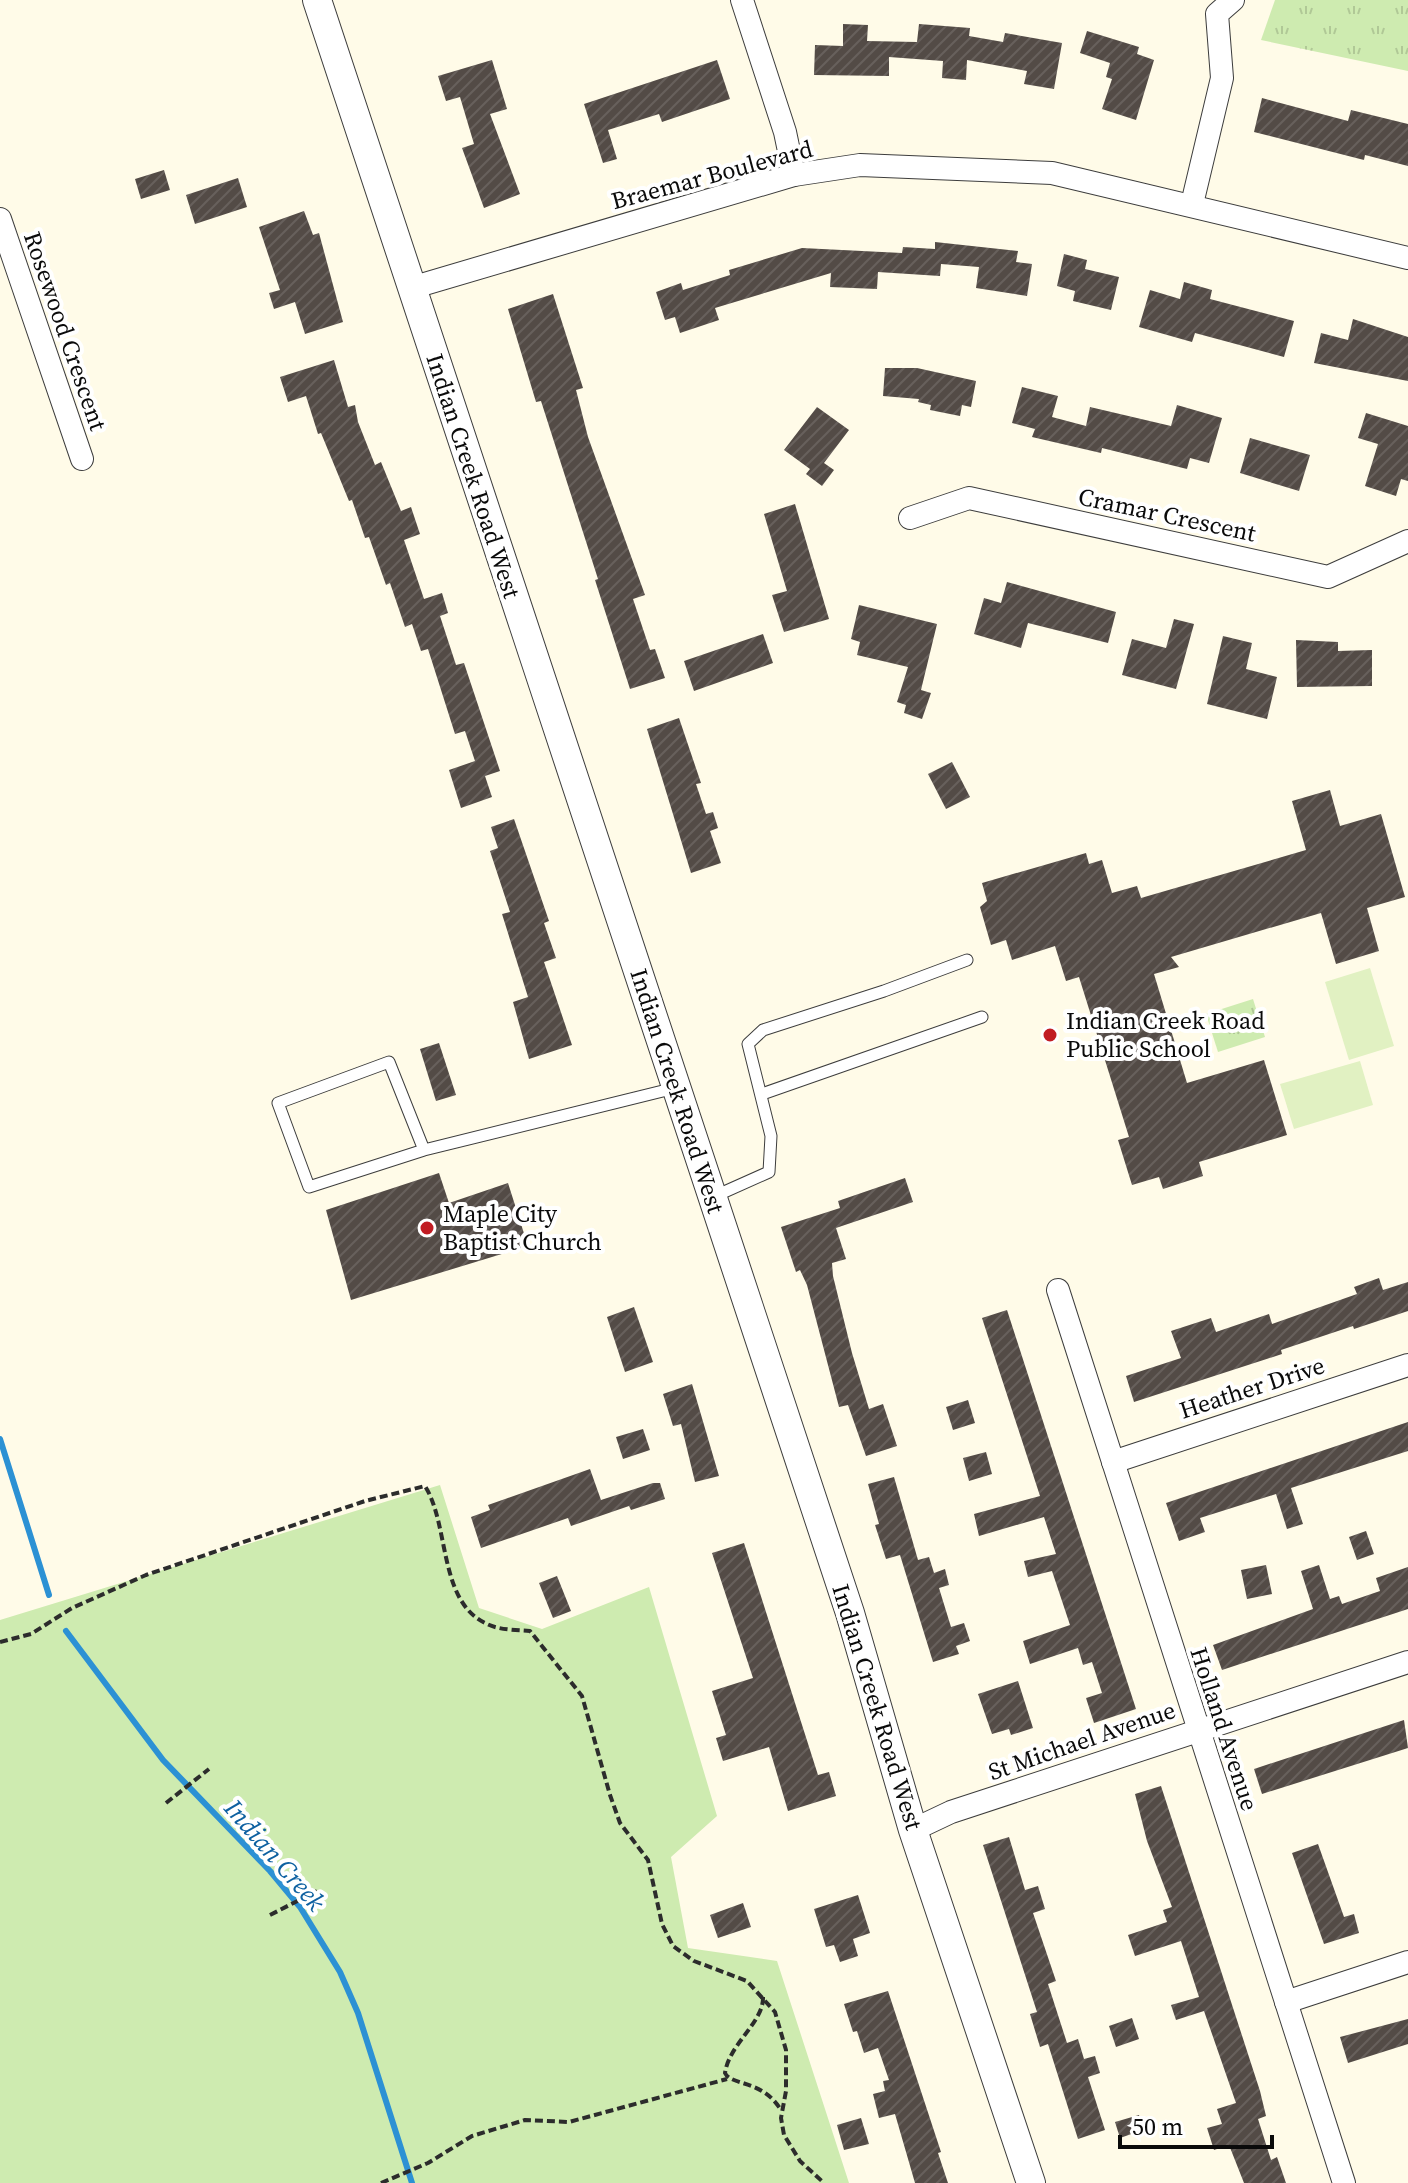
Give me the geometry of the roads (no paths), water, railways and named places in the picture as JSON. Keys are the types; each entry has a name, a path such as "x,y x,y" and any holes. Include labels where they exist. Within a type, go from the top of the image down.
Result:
{"street":[{"name":"Indian Creek Road West","path":"317,0 850,1613 913,1830 1031,2183"},
{"path":"742,0 785,132 794,175"},
{"path":"1192,204 1222,78 1217,14 1233,0"},
{"name":"Braemar Boulevard","path":"411,288 794,175 860,165 1052,173 1408,258"},
{"name":"Rosewood Crescent","path":"0,219 82,459"},
{"name":"Cramar Crescent","path":"910,518 969,498 1328,577 1408,541"},
{"name":"Holland Avenue","path":"1058,1290 1344,2183"},
{"name":"Heather Drive","path":"1113,1462 1408,1365"},
{"name":"St Michael Avenue","path":"913,1830 951,1812 1408,1662"},
{"path":"1286,2002 1408,1962"}],"lane":[{"path":"712,1197 769,1172 771,1136 762,1094 752,1072 748,1044 763,1030 967,960"},
{"path":"762,1094 982,1017"},
{"path":"424,1150 389,1062 278,1103 309,1187 424,1150 675,1088"}],"waterway":[{"name":"Indian Creek","path":"0,1439 49,1595"},
{"name":"Indian Creek","path":"66,1631 163,1760 270,1871 300,1907 340,1972 358,2013 412,2183"}],"place":[{"name":"Indian Creek Road Public School","path":"1050,1035"},
{"name":"Maple City Baptist Church","path":"427,1228"}]}
